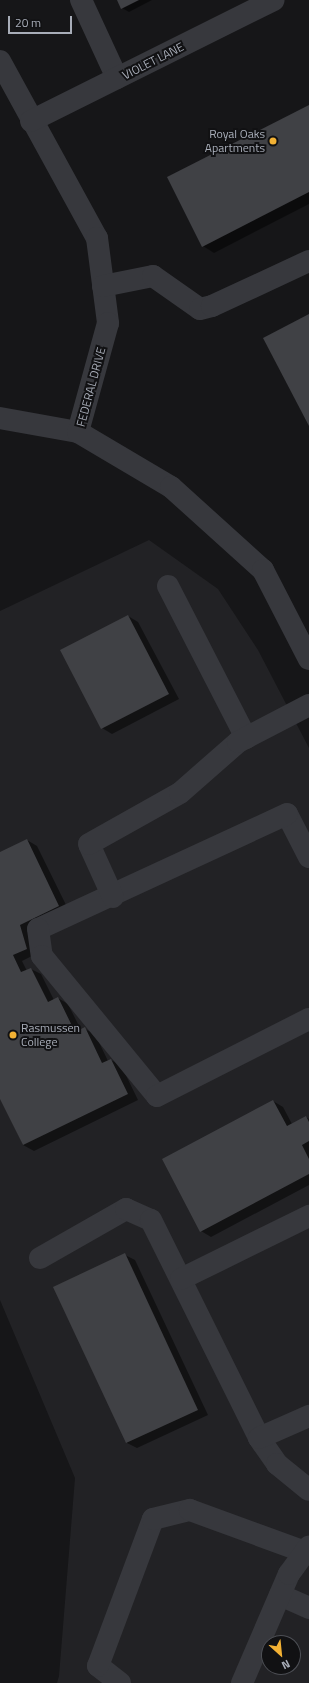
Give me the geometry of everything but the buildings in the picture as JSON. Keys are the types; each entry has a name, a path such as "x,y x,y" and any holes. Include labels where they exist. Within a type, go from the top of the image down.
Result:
{"street":[{"path":"81,0 117,78"},
{"name":"VIOLET LANE","path":"31,121 274,0"},
{"name":"FEDERAL DRIVE","path":"0,61 31,121 97,238 108,323 78,432 171,487 263,570 309,659"},
{"path":"103,286 153,276 200,309 212,306 309,261"},
{"path":"0,418 78,432"},
{"path":"168,586 246,738"},
{"path":"113,896 89,844 180,793 246,738 309,705"},
{"path":"309,857 287,814 113,896 38,929 42,956 157,1096 309,1019"},
{"path":"40,1258 126,1209 152,1220 259,1438 277,1464 309,1490"},
{"path":"181,1279 309,1216"},
{"path":"259,1438 309,1416"},
{"path":"120,1683 98,1666 154,1519 190,1510 307,1549 289,1574 242,1683"},
{"path":"280,1595 309,1608"}],"shaded area":[{"path":"149,540 218,589 258,650 309,748 309,1683 57,1683 59,1676 75,1478 0,1300 0,611"}],"place":[{"name":"Royal Oaks Apartments","path":"273,141"},
{"name":"Rasmussen College","path":"13,1035"}]}
